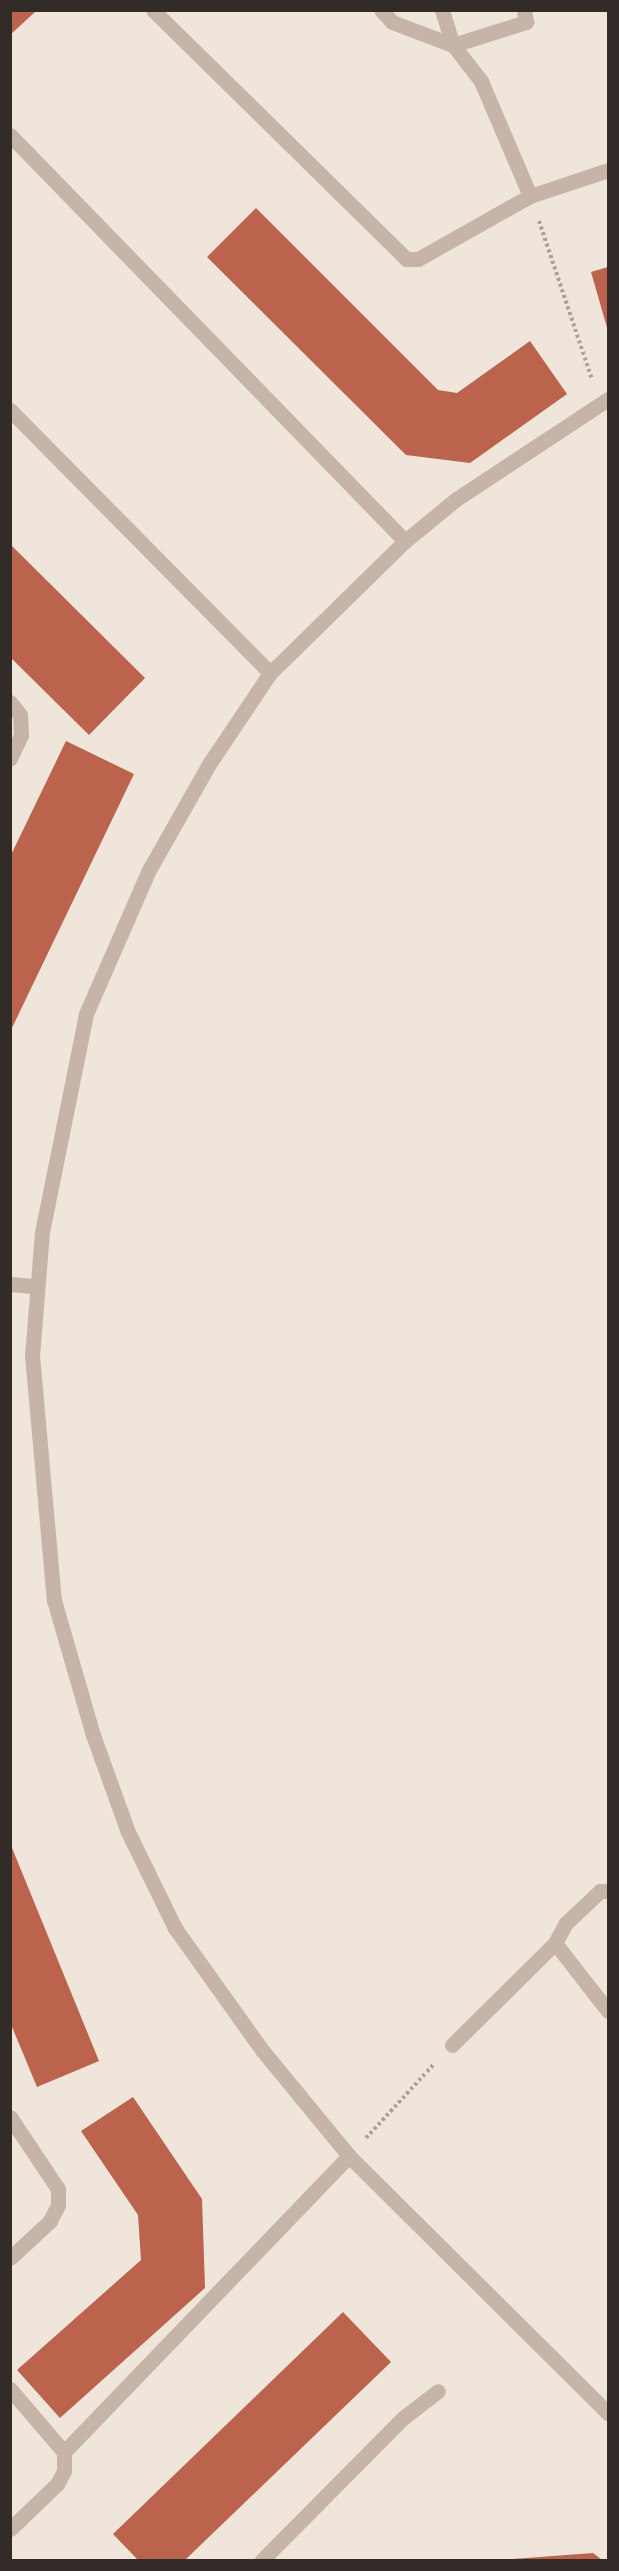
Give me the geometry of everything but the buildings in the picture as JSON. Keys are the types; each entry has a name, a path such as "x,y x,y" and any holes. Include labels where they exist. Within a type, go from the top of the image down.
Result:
{"lane":[{"path":"153,10 406,259 418,259 530,196 609,170"},
{"path":"381,10 392,22 453,45 526,22 524,10"},
{"path":"442,10 453,45 482,81 530,196"},
{"path":"10,135 405,541"},
{"path":"604,401 455,500 405,541 270,673 209,764 148,872 86,1014 42,1232 35,1286 32,1355 54,1599 93,1735 124,1821 175,1928 262,2050 349,2156 609,2413"},
{"path":"10,410 270,673"},
{"path":"10,702 20,715 21,735 10,759"},
{"path":"10,1284 35,1286"},
{"path":"453,2045 555,1943 566,1923 600,1891 609,1891"},
{"path":"555,1943 609,2012"},
{"path":"10,2117 58,2189 58,2205 50,2221 10,2258"},
{"path":"64,2452 349,2156"},
{"path":"10,2390 64,2452 64,2471 57,2484 10,2529"},
{"path":"262,2560 403,2418 438,2391"}],"path":[{"path":"530,196 604,401"},
{"path":"349,2156 453,2045"}]}
